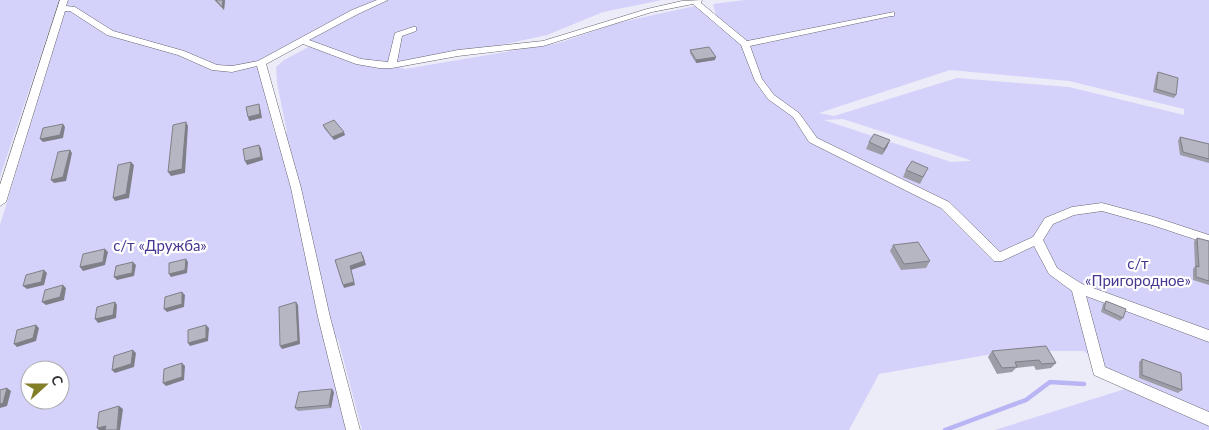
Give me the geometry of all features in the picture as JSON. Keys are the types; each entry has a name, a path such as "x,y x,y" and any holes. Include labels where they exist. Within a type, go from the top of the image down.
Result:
{"street":[{"path":"0,202 63,4 110,32 181,53 215,68 232,69 261,64 355,12 384,0"},
{"path":"303,41 341,56 377,65 392,65 457,54 532,45 570,36 634,14 697,0 745,44 758,79 771,97 796,115 813,140 944,205 998,258 1037,240 1049,221 1072,211 1102,207 1154,221 1209,240"},
{"path":"745,44 891,14"},
{"path":"392,65 398,34 412,29"},
{"path":"261,64 296,188 324,316 353,430"},
{"path":"1037,240 1053,271 1078,288 1209,336"},
{"path":"1078,288 1099,371 1209,419"}],"green space":[{"path":"0,0 59,0 0,177"},
{"path":"68,0 662,0 603,12 547,35 399,67 405,69 559,43 617,23 695,6 720,28 713,4 745,0 1209,0 1209,430 995,430 1128,388 1084,351 1009,351 879,374 849,430 362,430 338,339 324,342 346,430 0,430 0,225","holes":["304,37 316,43 284,60 276,67 277,83 287,132 275,135 257,62","950,70 1069,81 1184,109 1184,115 1069,87 957,78 834,116 819,113","843,119 970,160 970,161 951,162 824,120"]}],"building":[{"path":"216,0 223,0 222,7"},
{"path":"709,47 716,57 696,60 690,50"},
{"path":"1158,72 1178,78 1176,95 1156,89"},
{"path":"259,104 260,114 248,117 246,107"},
{"path":"334,120 344,132 332,137 323,125"},
{"path":"186,122 182,169 168,172 173,125"},
{"path":"63,124 60,135 40,139 43,128"},
{"path":"874,134 890,140 884,149 869,142"},
{"path":"1180,137 1209,144 1209,159 1183,152"},
{"path":"259,145 261,157 245,161 243,149"},
{"path":"70,150 63,177 51,180 58,152"},
{"path":"912,161 928,168 923,177 906,170"},
{"path":"131,162 126,194 113,198 118,165"},
{"path":"1197,238 1209,241 1209,281 1196,277 1196,266 1199,267"},
{"path":"918,242 930,261 904,264 893,245"},
{"path":"105,249 103,262 80,267 83,254"},
{"path":"361,252 364,261 350,266 354,282 343,285 335,260"},
{"path":"186,259 185,270 169,274 169,263"},
{"path":"133,262 132,273 114,277 116,266"},
{"path":"44,270 41,282 23,286 26,275"},
{"path":"63,285 60,297 42,302 45,290"},
{"path":"182,292 182,304 164,309 165,297"},
{"path":"1106,301 1126,309 1123,318 1104,309"},
{"path":"115,302 113,315 95,319 97,307"},
{"path":"296,302 298,341 280,346 279,307"},
{"path":"36,325 33,338 14,344 17,330"},
{"path":"206,325 206,338 188,343 188,330"},
{"path":"1046,346 1056,363 1042,364 1039,360 1015,362 1017,367 1002,368 992,351"},
{"path":"133,350 131,364 112,370 114,356"},
{"path":"1142,359 1181,373 1182,390 1142,375"},
{"path":"182,363 182,377 163,383 164,369"},
{"path":"7,388 3,403 0,404 0,390"},
{"path":"332,389 329,405 295,408 299,392"},
{"path":"119,406 117,430 105,430 106,426 97,428 99,412"}],"waterway":[{"path":"945,430 1026,400 1050,382 1084,384"}],"park label":[{"name":"с/т «Дружба»","path":"160,246"},
{"name":"с/т «Пригородное»","path":"1138,272"}]}
